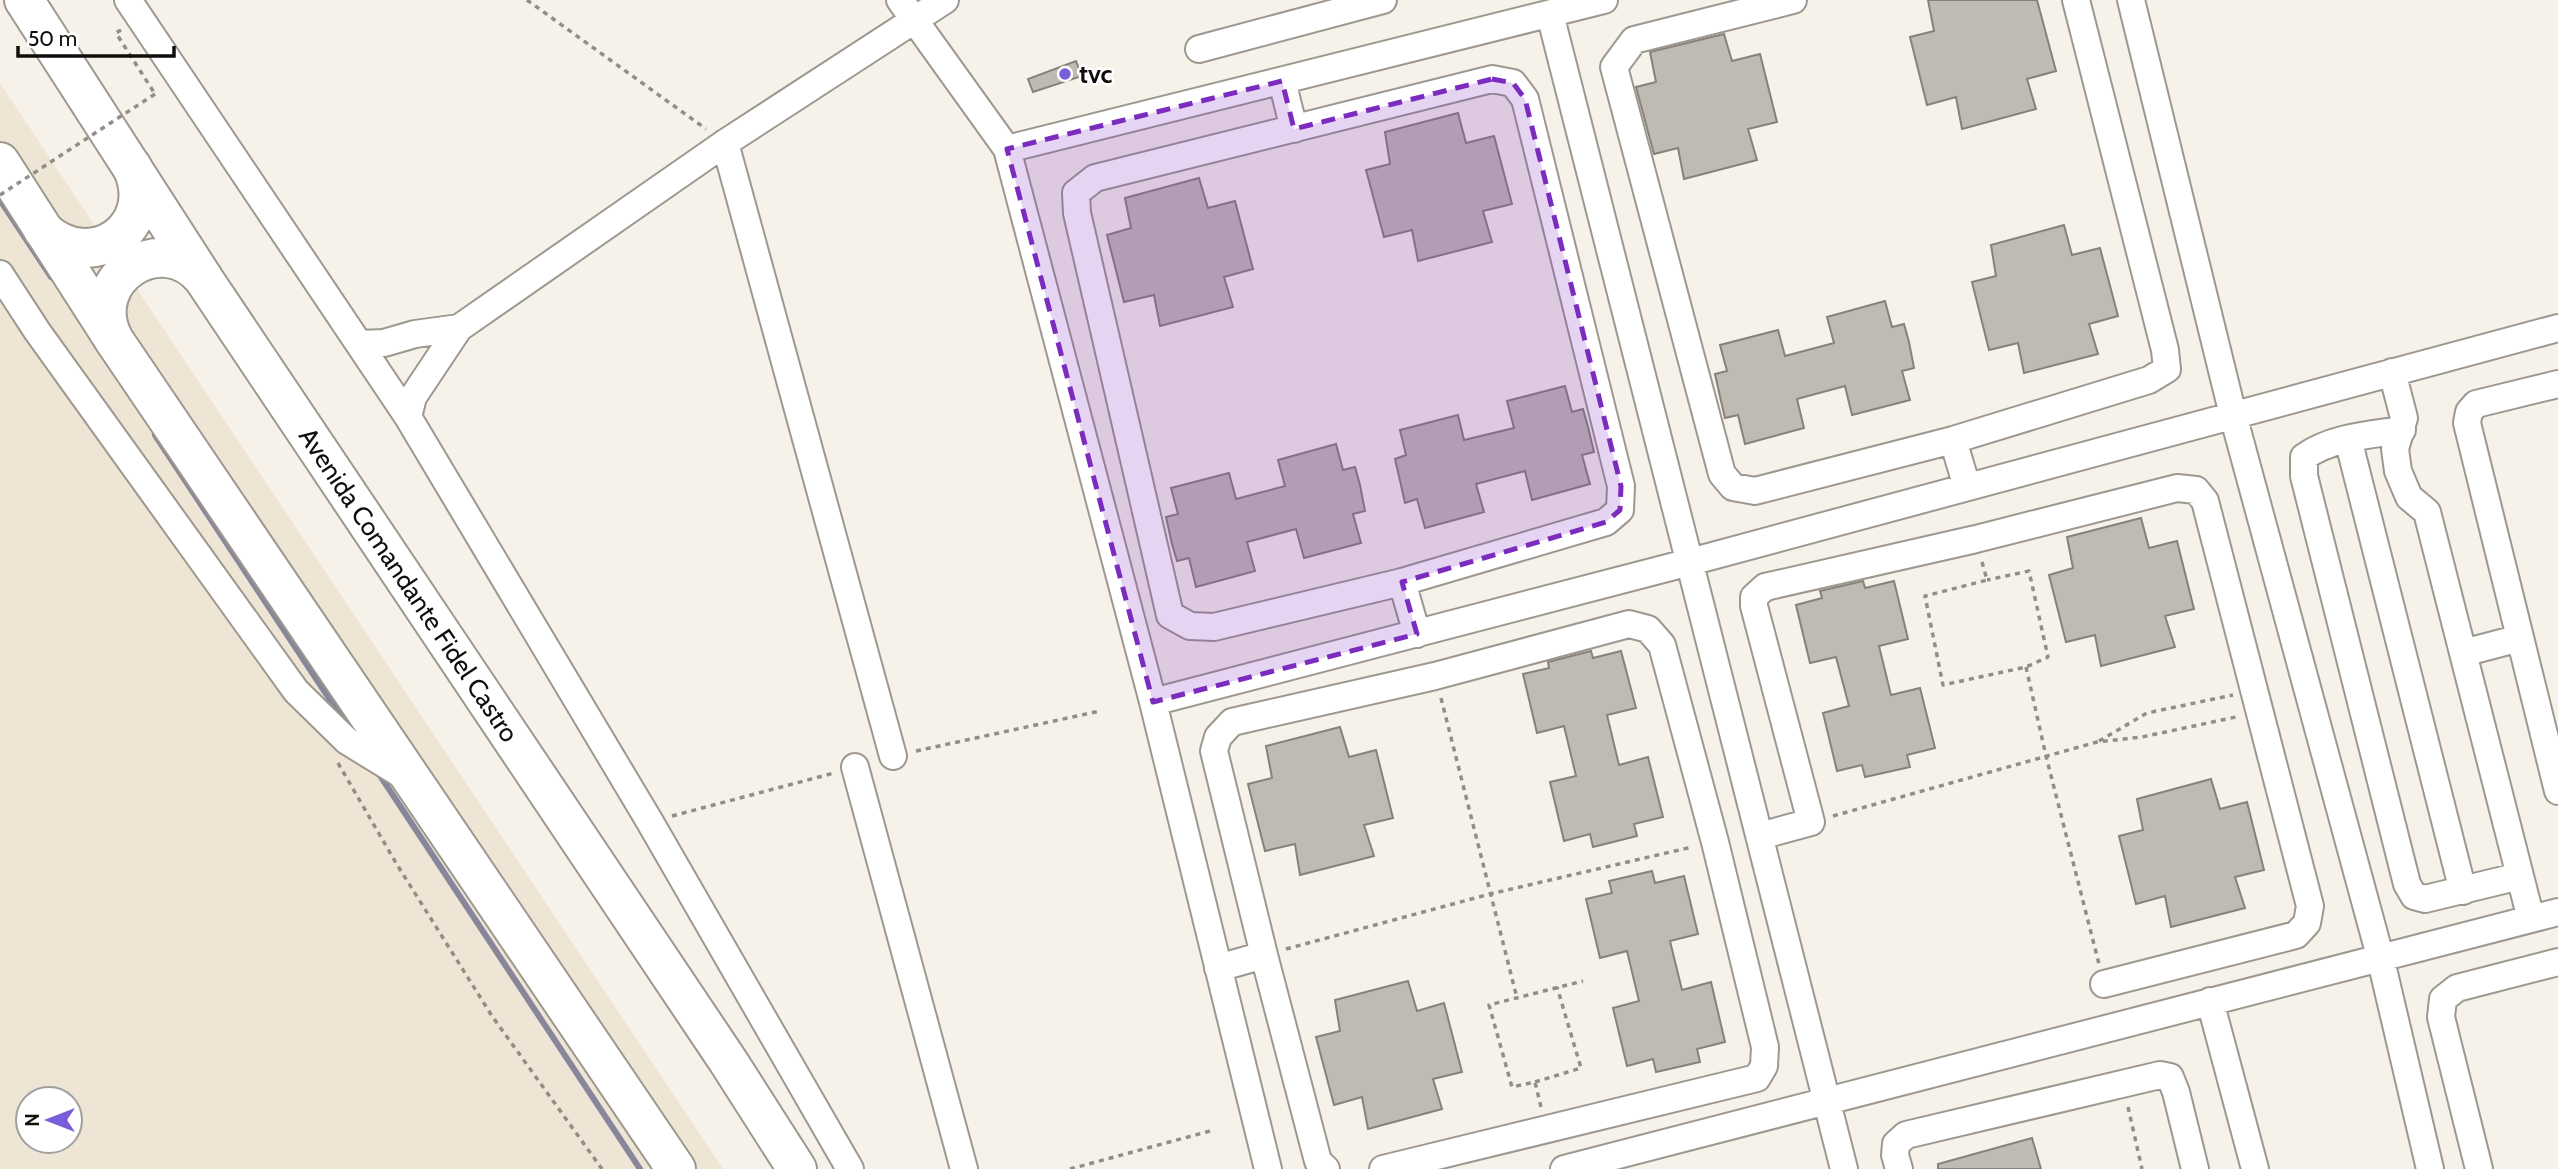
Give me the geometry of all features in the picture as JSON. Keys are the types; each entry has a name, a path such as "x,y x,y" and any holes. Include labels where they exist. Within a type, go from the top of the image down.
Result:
{"highway":[{"name":"Avenida Comandante Fidel Castro","path":"24,0 205,281 721,1051 797,1169"},
{"path":"0,162 114,340 676,1169"},
{"path":"43,230 58,242 74,248 91,248 115,239 132,220 138,204 138,187 129,162"},
{"path":"114,340 107,313 110,295 118,278 132,266 149,259 167,258 193,268 205,281"}],"street":[{"path":"128,0 408,417 650,822 850,1169"},
{"path":"408,417 413,397 458,328 725,143 908,10 945,0"},
{"path":"1199,49 1383,0"},
{"path":"1007,149 1604,0"},
{"path":"1793,0 1634,40 1614,67 1722,474 1733,487 1755,491 1954,440 2148,380 2167,369 2165,349 2076,0"},
{"path":"2131,0 2233,415 2380,956 2430,1169"},
{"path":"908,10 1007,149 1153,702 1268,1169"},
{"path":"1550,14 1844,1169"},
{"path":"1492,79 1513,83 1525,99 1621,486 1620,510 1606,522 1402,582 1214,627 1190,626 1170,615 1077,213 1076,193 1095,178 1294,129 1492,79"},
{"path":"1282,81 1294,129"},
{"path":"725,143 893,756"},
{"path":"0,274 37,331 296,691 342,750 373,757 414,782"},
{"path":"360,344 384,343 415,334 458,328"},
{"path":"1153,702 1690,562 2558,328"},
{"path":"2392,372 2403,418 2395,449 2398,471 2409,497 2427,512 2531,919"},
{"path":"2558,384 2476,404 2469,412 2467,423 2558,791"},
{"path":"2402,430 2348,439 2317,448 2304,457 2304,476 2407,884 2414,896 2426,899 2520,876"},
{"path":"2348,439 2463,891"},
{"path":"1954,440 1967,487"},
{"path":"1759,836 1811,822 1754,606 1754,597 1765,587 1976,539 2177,488 2196,489 2205,502 2258,701 2310,906 2307,923 2296,934 2104,984"},
{"path":"1402,582 1418,634"},
{"path":"1326,1169 1318,1161 1264,955 1214,751 1218,737 1232,722 1435,676 1629,625 1648,629 1662,645 1715,842 1765,1047 1764,1066 1757,1078 1383,1169"},
{"path":"2463,653 2520,638"},
{"path":"855,767 964,1169"},
{"path":"1564,1169 2558,912"},
{"path":"1218,968 1264,955"},
{"path":"2479,1169 2441,1017 2443,999 2457,988 2558,962"},
{"path":"2210,1001 2255,1169"},
{"path":"1899,1169 1895,1155 1896,1144 1906,1135 2160,1075 2170,1077 2176,1092 2195,1169"}],"path":[{"path":"527,0 725,143"},
{"path":"0,195 155,94 116,33 121,30 164,97"},
{"path":"1976,539 1987,580"},
{"path":"2029,571 2048,657 2026,667 1943,685 1925,596 1987,580 2029,571"},
{"path":"2026,667 2104,984"},
{"path":"1435,676 1517,998"},
{"path":"2097,742 2147,713 2258,701"},
{"path":"1811,822 2097,742 2142,737 2258,701"},
{"path":"342,750 396,863 492,1016 602,1169"},
{"path":"1264,955 1490,894 1715,842"},
{"path":"1557,987 1581,1068 1535,1083 1512,1087 1489,1005 1557,987 1583,981"},
{"path":"1535,1083 1546,1129"},
{"path":"2123,1084 2142,1169"},
{"path":"1070,1169 1210,1131"}],"highlighted area":[{"path":"1492,79 1513,83 1525,99 1621,486 1620,510 1606,522 1402,582 1417,634 1153,702 1007,149 1282,81 1294,129"}],"shaded area":[{"path":"0,83 723,1169 0,1169"}],"building":[{"path":"1928,0 2037,0 2056,71 2027,79 2036,109 1962,129 1956,97 1927,105 1910,37 1934,31"},
{"path":"1724,34 1732,61 1760,54 1777,122 1748,129 1757,160 1684,179 1678,148 1654,154 1636,87 1656,82 1650,52"},
{"name":"tvc","path":"1076,61 1082,76 1033,92 1028,79"},
{"path":"1458,113 1466,143 1494,136 1512,204 1483,211 1492,242 1418,261 1412,230 1384,237 1366,170 1390,164 1385,132"},
{"path":"1199,178 1208,208 1235,201 1253,269 1224,277 1233,307 1160,326 1154,295 1124,302 1107,235 1131,228 1125,198"},
{"path":"2064,225 2072,255 2100,248 2118,316 2089,324 2098,354 2024,373 2018,343 1989,350 1972,282 1996,276 1991,245"},
{"path":"1885,301 1892,327 1904,324 1909,342 1914,368 1902,371 1910,400 1852,415 1845,386 1797,399 1804,428 1745,444 1738,415 1725,418 1715,374 1727,371 1720,345 1778,330 1785,356 1834,343 1827,317"},
{"path":"1565,386 1572,412 1583,409 1588,427 1594,452 1582,455 1590,484 1532,500 1525,471 1476,484 1484,512 1425,528 1417,499 1405,503 1395,459 1406,455 1400,430 1458,415 1464,440 1514,428 1507,401"},
{"path":"1336,444 1343,470 1355,467 1360,485 1365,511 1353,514 1361,543 1304,558 1296,529 1247,542 1255,571 1196,587 1189,558 1177,561 1172,544 1166,517 1178,514 1171,488 1229,473 1236,499 1285,486 1278,460"},
{"path":"2141,518 2149,548 2177,541 2194,609 2165,616 2175,647 2101,666 2095,635 2066,642 2049,575 2073,568 2067,537"},
{"path":"1863,581 1865,588 1894,581 1908,639 1879,646 1891,695 1920,688 1935,748 1907,755 1910,767 1865,777 1862,765 1837,771 1823,713 1849,706 1836,657 1810,663 1796,605 1822,598 1820,591"},
{"path":"1591,651 1593,658 1621,651 1636,708 1607,715 1619,765 1648,757 1663,817 1634,824 1637,836 1593,847 1590,834 1564,841 1550,782 1576,776 1564,726 1537,733 1523,674 1549,668 1548,662"},
{"path":"1340,727 1349,757 1376,750 1393,818 1364,825 1374,856 1300,875 1295,844 1265,851 1248,784 1272,778 1266,746"},
{"path":"2211,779 2220,809 2247,802 2264,870 2235,877 2245,908 2171,927 2165,896 2136,904 2119,836 2143,830 2137,799"},
{"path":"1652,871 1655,883 1684,876 1698,934 1670,941 1682,990 1711,982 1725,1042 1697,1049 1700,1062 1656,1072 1653,1059 1627,1066 1613,1008 1639,1001 1627,951 1600,958 1586,899 1612,893 1609,881"},
{"path":"1408,981 1417,1011 1444,1003 1462,1072 1433,1079 1442,1109 1368,1129 1362,1097 1334,1105 1316,1037 1340,1031 1335,1000"},
{"path":"2032,1138 2041,1169 1938,1169 1938,1164"}],"waterway":[{"path":"0,200 51,277"},
{"path":"155,435 346,724"},
{"path":"377,771 640,1169"}],"place":[{"name":"tvc","path":"1065,74"}]}
